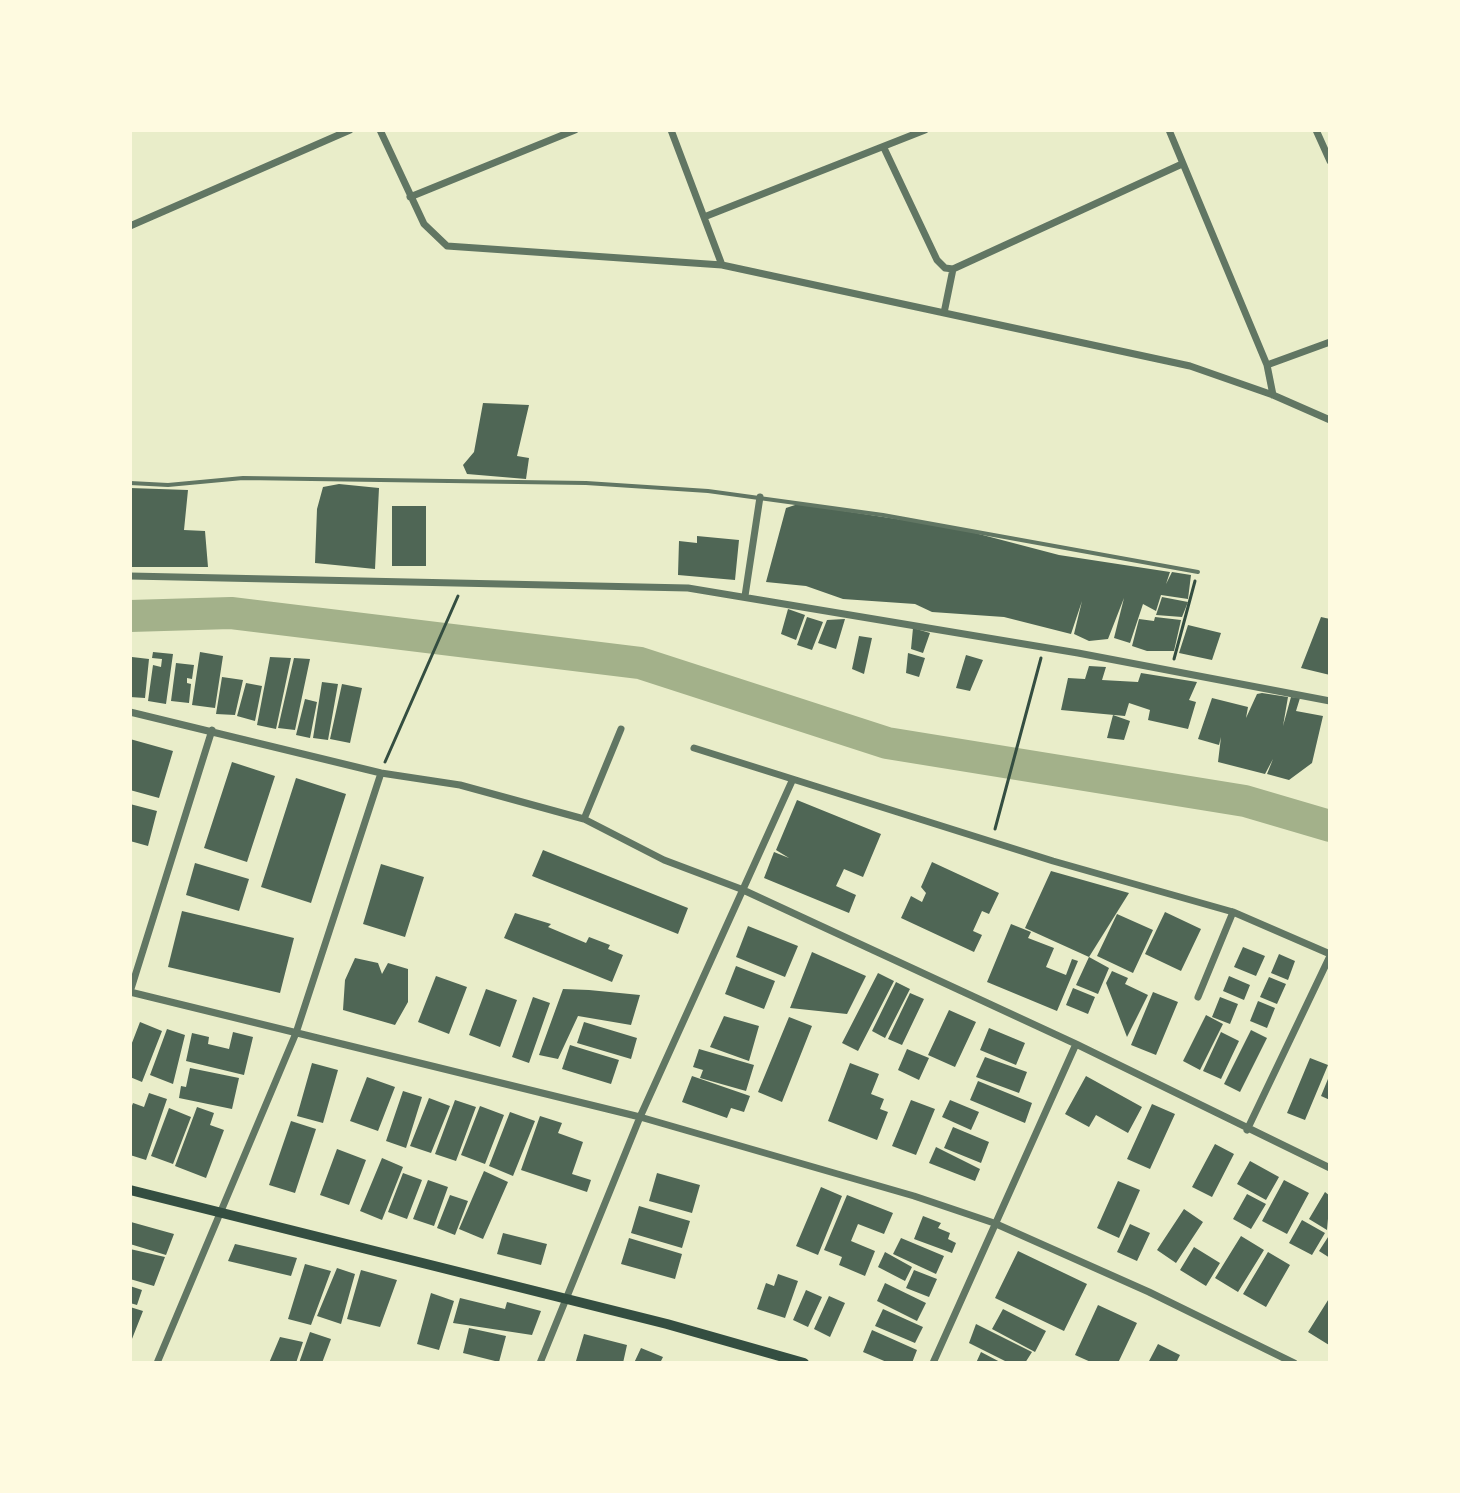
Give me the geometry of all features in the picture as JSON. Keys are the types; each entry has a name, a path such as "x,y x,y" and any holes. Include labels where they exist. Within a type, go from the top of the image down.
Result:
{"main road":[{"path":"130,1190 667,1324 804,1363"}],"street":[{"path":"130,226 350,130"},
{"path":"380,130 424,224 447,246 722,265 1190,366 1273,395 1330,420"},
{"path":"410,197 575,130"},
{"path":"671,130 722,265"},
{"path":"704,217 925,130"},
{"path":"1169,130 1267,365 1273,395"},
{"path":"1316,130 1330,161"},
{"path":"884,148 937,260 945,268 953,269 1182,164"},
{"path":"944,313 953,269"},
{"path":"1267,365 1330,342"},
{"path":"745,596 760,497"},
{"path":"130,576 688,588 1044,647 1330,701"},
{"path":"130,712 381,773 460,785 584,819 664,860 741,889 1076,1044 1330,1168"},
{"path":"584,819 621,729"},
{"path":"212,730 130,992 640,1117 832,1171 994,1223 1149,1292 1294,1363"},
{"path":"694,748 1053,861 1233,912 1330,955 1247,1130"},
{"path":"157,1363 296,1033 381,773"},
{"path":"540,1363 640,1117 792,781"},
{"path":"1198,997 1233,912"},
{"path":"933,1363 1076,1044"}],"lane":[{"path":"130,483 168,485 243,478 586,483 760,497 883,515 1198,572"}],"path":[{"path":"1171,670 1198,572"},
{"path":"381,773 453,608"},
{"path":"992,840 1044,647"}],"building":[{"path":"483,403 529,405 517,456 529,458 526,479 467,474 463,465 474,452"},
{"path":"339,484 379,488 375,569 315,563 317,509 323,487"},
{"path":"130,488 188,490 184,530 205,531 208,567 130,567"},
{"path":"798,504 956,528 1059,555 1170,572 1166,584 1172,572 1191,575 1188,599 1161,595 1156,611 1143,604 1130,643 1114,638 1124,598 1108,639 1089,641 1074,634 1082,601 1071,634 1004,617 932,612 915,604 843,599 806,586 766,582 786,508"},
{"path":"392,506 426,506 426,566 392,566"},
{"path":"697,536 739,540 735,580 678,575 679,541 697,543"},
{"path":"1162,597 1188,602 1182,617 1156,615"},
{"path":"788,609 805,615 796,640 781,634"},
{"path":"807,617 823,622 812,650 797,645"},
{"path":"1155,617 1181,620 1174,651 1147,651 1132,646 1139,619 1154,621"},
{"path":"1321,617 1330,619 1330,675 1301,668"},
{"path":"845,619 836,649 818,643 827,620"},
{"path":"1188,625 1221,633 1212,660 1179,653"},
{"path":"913,628 930,633 923,653 911,649"},
{"path":"859,636 872,638 864,674 852,669"},
{"path":"153,652 173,654 166,704 148,701 153,665 161,667 162,659 152,658"},
{"path":"200,652 223,656 215,708 192,705"},
{"path":"908,653 925,658 919,677 906,673"},
{"path":"966,655 983,660 970,691 956,688"},
{"path":"132,657 149,659 145,698 130,697"},
{"path":"270,657 291,658 276,729 257,725"},
{"path":"294,658 310,659 295,730 278,728"},
{"path":"176,663 194,665 192,679 187,678 187,683 191,684 189,703 171,701"},
{"path":"1089,666 1106,667 1102,680 1138,682 1141,673 1197,682 1189,700 1196,702 1188,729 1148,720 1150,710 1129,703 1125,716 1061,710 1068,678 1085,679"},
{"path":"222,677 243,680 235,715 216,714"},
{"path":"322,682 338,684 328,740 313,738"},
{"path":"246,683 262,686 255,721 237,716"},
{"path":"342,684 362,688 350,743 330,739"},
{"path":"1257,694 1288,697 1283,726 1291,697 1300,698 1296,711 1323,716 1312,763 1289,780 1267,774 1273,759 1265,774 1218,762 1221,737 1219,745 1198,739 1212,698 1248,707 1246,718"},
{"path":"305,699 317,702 310,738 296,735"},
{"path":"1113,715 1130,721 1124,740 1107,738"},
{"path":"130,739 173,751 159,798 130,790"},
{"path":"232,762 275,776 247,862 204,848"},
{"path":"296,778 346,794 311,903 261,887"},
{"path":"797,800 881,834 863,877 844,869 836,886 856,895 849,913 764,878 774,852 789,858 776,850"},
{"path":"130,804 157,811 148,846 130,841"},
{"path":"543,850 688,908 678,934 532,876"},
{"path":"932,862 999,893 989,914 982,911 973,931 982,935 974,952 901,918 911,896 922,902 926,893 921,887"},
{"path":"195,863 249,879 239,911 186,895"},
{"path":"381,864 424,877 405,937 363,924"},
{"path":"1051,871 1129,893 1089,957 1025,928"},
{"path":"182,911 294,938 280,993 168,967"},
{"path":"1165,912 1201,929 1181,971 1145,954"},
{"path":"515,913 551,924 548,927 586,943 589,937 610,945 608,949 623,955 612,982 504,938"},
{"path":"1117,914 1153,930 1133,973 1097,956"},
{"path":"1011,924 1031,932 1028,938 1054,948 1046,967 1066,975 1072,959 1078,961 1057,1011 987,982"},
{"path":"748,926 798,946 785,977 736,957"},
{"path":"1243,947 1265,956 1256,976 1234,967"},
{"path":"812,952 866,976 847,1014 790,1008"},
{"path":"1279,954 1295,961 1288,980 1271,973"},
{"path":"1089,957 1109,968 1098,994 1076,985"},
{"path":"355,958 378,963 382,974 388,963 408,969 408,1002 395,1025 343,1010 345,980"},
{"path":"736,966 775,981 764,1009 725,994"},
{"path":"1112,971 1128,978 1125,984 1148,995 1127,1037 1106,983"},
{"path":"878,973 894,981 858,1051 842,1043"},
{"path":"436,976 467,987 449,1034 418,1022"},
{"path":"1229,976 1250,985 1244,1000 1223,991"},
{"path":"1269,977 1286,984 1277,1004 1260,997"},
{"path":"896,982 910,989 885,1038 872,1031"},
{"path":"1073,988 1095,997 1088,1014 1066,1005"},
{"path":"486,989 517,1000 500,1047 469,1035"},
{"path":"563,989 640,995 631,1025 578,1016 558,1059 539,1055"},
{"path":"1153,992 1178,1002 1156,1055 1131,1045"},
{"path":"910,993 924,999 902,1045 888,1039"},
{"path":"533,997 550,1003 529,1063 512,1057"},
{"path":"1220,997 1238,1004 1230,1024 1212,1017"},
{"path":"1258,1001 1275,1008 1267,1028 1250,1021"},
{"path":"949,1010 976,1022 955,1067 928,1055"},
{"path":"1206,1015 1223,1024 1200,1070 1183,1061"},
{"path":"724,1016 759,1026 749,1061 710,1047"},
{"path":"789,1017 812,1026 782,1102 758,1092"},
{"path":"140,1022 162,1031 142,1082 130,1077 130,1048"},
{"path":"584,1022 637,1038 631,1059 577,1043"},
{"path":"989,1028 1025,1043 1016,1065 980,1050"},
{"path":"167,1029 185,1035 173,1084 150,1075"},
{"path":"1251,1030 1267,1038 1240,1092 1224,1084"},
{"path":"233,1032 253,1037 244,1075 186,1061 192,1033 209,1037 208,1044 229,1049"},
{"path":"1221,1032 1239,1041 1221,1079 1203,1071"},
{"path":"570,1045 619,1060 611,1084 562,1069"},
{"path":"699,1049 754,1065 746,1091 700,1078 703,1070 693,1067"},
{"path":"907,1049 929,1058 919,1080 898,1070"},
{"path":"985,1057 1027,1072 1019,1093 976,1077"},
{"path":"1310,1058 1328,1065 1305,1120 1287,1113"},
{"path":"312,1063 338,1070 323,1123 297,1116"},
{"path":"850,1063 879,1074 871,1094 884,1099 880,1109 888,1112 877,1140 828,1121"},
{"path":"190,1068 239,1078 232,1109 179,1098 181,1086 186,1087"},
{"path":"1330,1074 1330,1100 1321,1096"},
{"path":"692,1076 750,1096 744,1112 731,1108 727,1118 682,1102"},
{"path":"1086,1076 1142,1107 1128,1133 1096,1115 1089,1127 1065,1114"},
{"path":"367,1077 395,1087 378,1131 350,1121"},
{"path":"978,1081 1032,1103 1025,1123 970,1100"},
{"path":"403,1091 422,1097 406,1148 386,1141"},
{"path":"149,1093 167,1099 146,1160 130,1155 130,1111 133,1103 144,1107"},
{"path":"429,1098 450,1106 431,1153 410,1146"},
{"path":"455,1100 476,1107 456,1161 435,1154"},
{"path":"911,1100 935,1109 916,1155 892,1146"},
{"path":"950,1100 979,1112 971,1130 942,1117"},
{"path":"1152,1104 1175,1114 1150,1169 1127,1159"},
{"path":"480,1106 504,1115 485,1164 461,1155"},
{"path":"197,1107 214,1113 210,1125 224,1130 206,1178 175,1166"},
{"path":"169,1108 191,1117 173,1164 151,1156"},
{"path":"510,1112 535,1121 513,1176 489,1166"},
{"path":"540,1116 562,1123 558,1133 583,1142 572,1174 591,1180 587,1192 521,1170"},
{"path":"291,1121 316,1129 295,1193 269,1185"},
{"path":"953,1127 989,1142 981,1163 944,1148"},
{"path":"1215,1144 1234,1154 1212,1197 1192,1187"},
{"path":"936,1147 980,1169 975,1181 929,1163"},
{"path":"337,1149 366,1160 349,1205 320,1195"},
{"path":"382,1158 403,1167 382,1220 360,1211"},
{"path":"1250,1161 1279,1177 1266,1200 1237,1184"},
{"path":"484,1171 508,1182 483,1239 459,1229"},
{"path":"403,1173 422,1180 407,1219 388,1212"},
{"path":"657,1173 700,1185 692,1213 649,1201"},
{"path":"428,1180 448,1187 434,1226 413,1219"},
{"path":"1284,1180 1309,1193 1287,1234 1262,1221"},
{"path":"1118,1181 1140,1190 1119,1238 1097,1228"},
{"path":"821,1187 842,1196 818,1255 796,1246"},
{"path":"1325,1192 1330,1196 1327,1230 1309,1219"},
{"path":"1247,1194 1266,1204 1251,1229 1233,1219"},
{"path":"450,1195 468,1201 455,1235 437,1228"},
{"path":"847,1195 893,1213 884,1234 858,1224 851,1241 875,1251 865,1276 839,1265 842,1257 824,1250"},
{"path":"639,1206 690,1221 682,1248 631,1233"},
{"path":"1184,1209 1203,1222 1176,1263 1157,1250"},
{"path":"923,1216 941,1223 938,1228 950,1233 948,1239 956,1243 952,1253 914,1239"},
{"path":"1302,1220 1325,1233 1312,1255 1289,1243"},
{"path":"131,1222 174,1234 166,1255 130,1244"},
{"path":"1130,1224 1150,1233 1137,1261 1117,1252"},
{"path":"503,1233 547,1244 541,1265 497,1254"},
{"path":"1330,1234 1330,1258 1319,1251"},
{"path":"1241,1236 1264,1250 1238,1292 1215,1278"},
{"path":"629,1238 682,1254 675,1279 621,1264"},
{"path":"901,1238 944,1256 936,1274 893,1254"},
{"path":"235,1244 297,1258 291,1276 228,1261"},
{"path":"1194,1247 1220,1263 1206,1286 1180,1270"},
{"path":"130,1249 165,1257 154,1286 130,1279"},
{"path":"1018,1251 1087,1284 1064,1331 995,1298"},
{"path":"885,1252 912,1267 905,1281 878,1267"},
{"path":"1268,1252 1290,1265 1266,1307 1243,1294"},
{"path":"305,1264 331,1271 311,1325 288,1319"},
{"path":"337,1268 355,1274 341,1324 317,1316"},
{"path":"361,1270 397,1280 380,1327 347,1319"},
{"path":"914,1270 937,1279 929,1297 906,1288"},
{"path":"778,1274 798,1281 785,1318 757,1309 766,1283 774,1286"},
{"path":"885,1283 926,1303 917,1321 877,1301"},
{"path":"130,1286 142,1290 137,1305 130,1303"},
{"path":"806,1290 822,1297 808,1327 793,1320"},
{"path":"431,1293 454,1301 439,1350 417,1344"},
{"path":"829,1296 845,1303 830,1337 814,1329"},
{"path":"1330,1297 1330,1343 1329,1345 1308,1332"},
{"path":"460,1298 505,1309 507,1302 541,1311 532,1335 453,1323"},
{"path":"1098,1305 1137,1323 1118,1363 1093,1363 1075,1355"},
{"path":"130,1307 143,1311 130,1344"},
{"path":"883,1309 923,1327 915,1343 875,1326"},
{"path":"1003,1309 1046,1331 1035,1352 992,1329"},
{"path":"976,1324 1032,1352 1025,1363 1009,1363 969,1343"},
{"path":"469,1328 506,1336 499,1362 463,1353"},
{"path":"872,1330 917,1350 912,1363 889,1363 863,1352"},
{"path":"310,1332 331,1339 322,1363 299,1363"},
{"path":"584,1334 627,1345 623,1363 576,1361"},
{"path":"280,1337 303,1342 296,1363 269,1363"},
{"path":"1158,1344 1180,1355 1176,1363 1148,1363"},
{"path":"641,1348 663,1357 660,1363 634,1363"},
{"path":"981,1352 1002,1363 976,1363"}],"waterway":[{"path":"130,616 231,613 640,663 887,743 1245,801 1330,826"}]}
